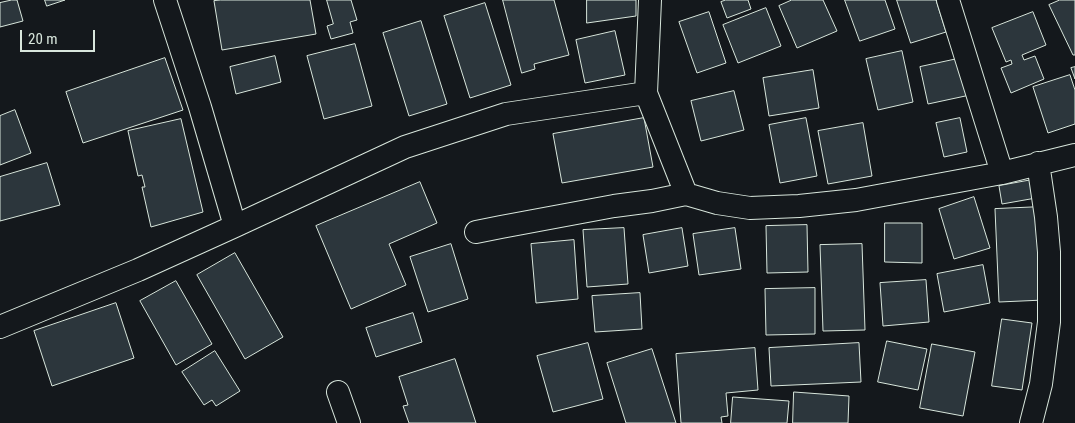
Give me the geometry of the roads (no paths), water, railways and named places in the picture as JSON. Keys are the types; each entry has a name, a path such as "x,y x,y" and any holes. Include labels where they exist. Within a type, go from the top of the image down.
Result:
{"street":[{"path":"165,0 200,107 235,226"},
{"path":"650,0 646,93 686,194"},
{"path":"948,0 1002,173"},
{"path":"0,327 138,270 405,146 506,114 646,93"},
{"path":"476,232 686,194 750,208 799,206 856,200 1002,173 1075,155"},
{"path":"1031,423 1041,384 1049,322 1049,252 1038,163"},
{"path":"338,392 349,423"}]}
